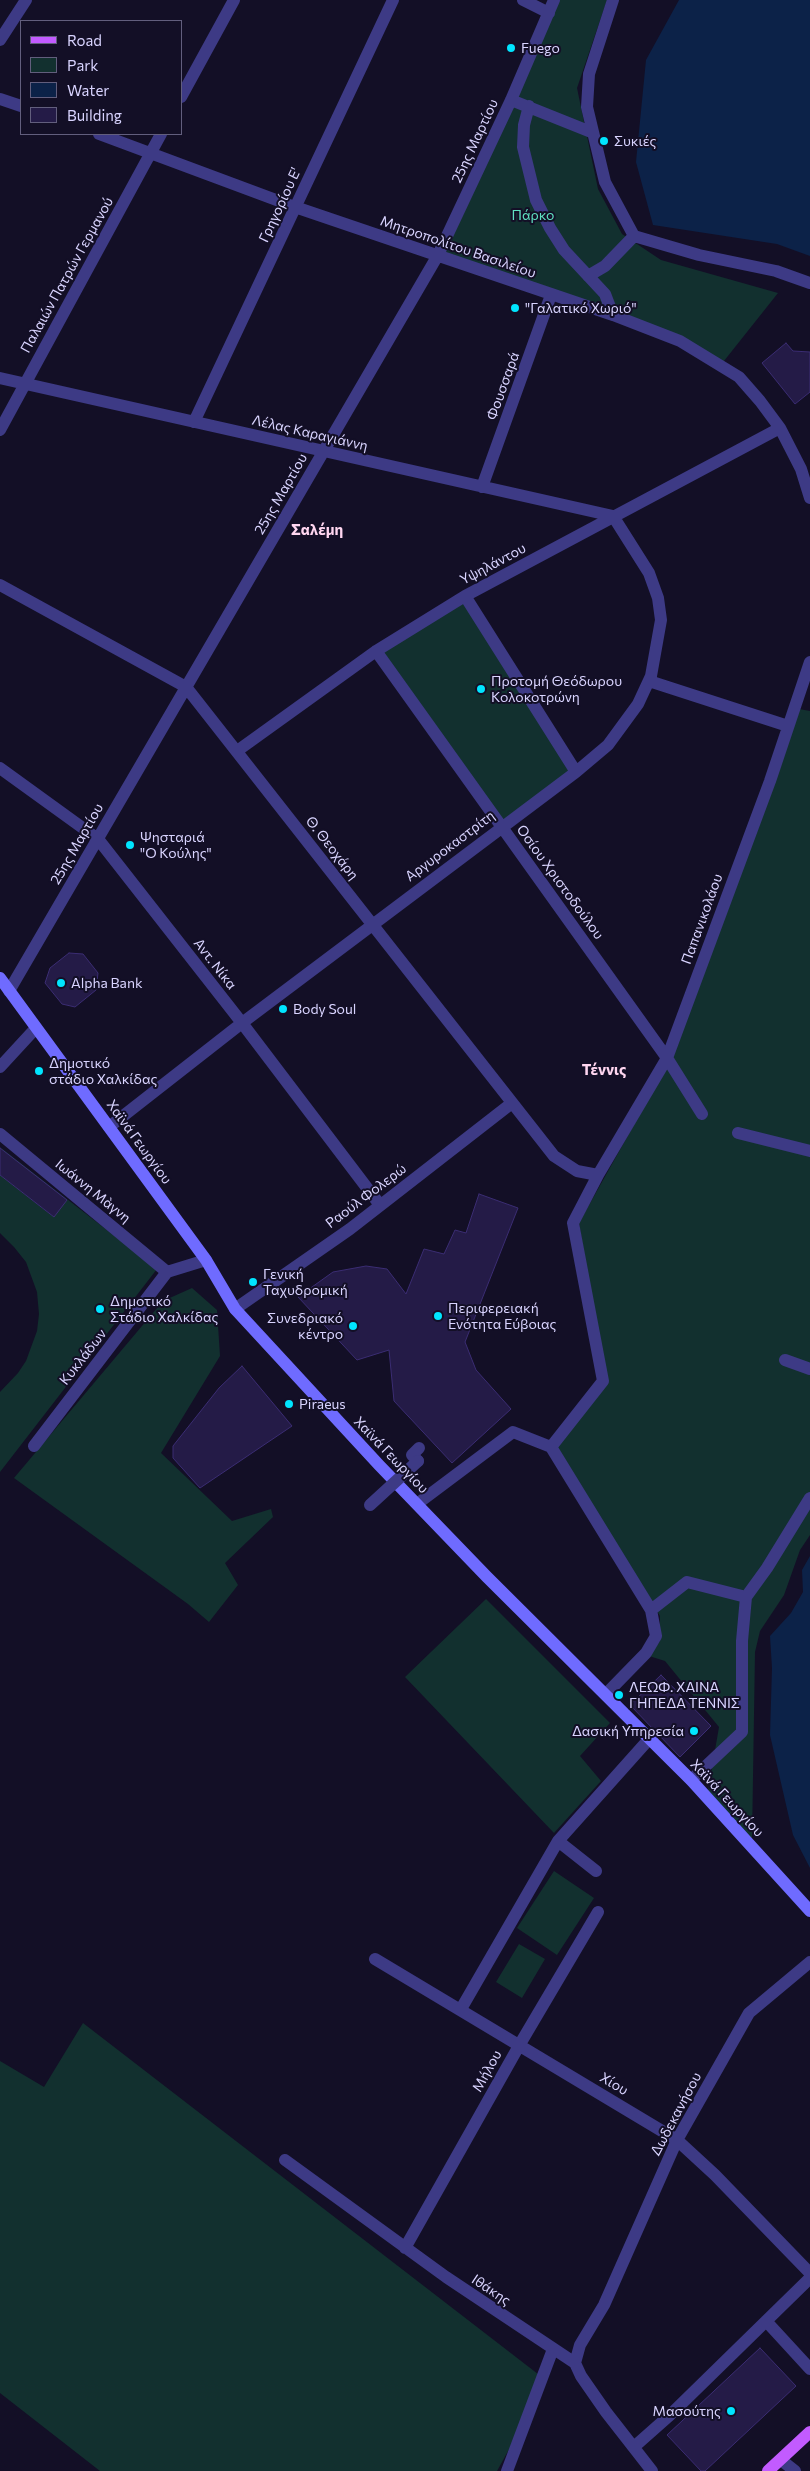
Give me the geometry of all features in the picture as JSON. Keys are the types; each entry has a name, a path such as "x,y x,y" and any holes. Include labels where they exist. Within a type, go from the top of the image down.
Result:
{"main road":[{"name":"Χαϊνά Γεωργίου","path":"0,978 35,1029 206,1260 236,1309 366,1452 487,1577 691,1780 810,1911"},
{"path":"768,2471 810,2432"}],"street":[{"path":"0,40 26,0"},
{"path":"182,95 234,0"},
{"name":"Γρηγορίου Ε'","path":"194,422 393,0"},
{"path":"523,0 548,13"},
{"name":"25ης Μαρτίου","path":"9,991 438,255 511,100 554,0"},
{"path":"613,0 589,74 587,107 591,132 605,182 634,236 699,256 776,271 810,283"},
{"path":"0,99 20,106"},
{"path":"511,100 591,132"},
{"path":"529,106 524,125 523,147 527,171 536,200 564,250 604,294 613,315"},
{"name":"Μητροπολίτου Βασιλείου","path":"102,135 295,207 613,315 680,341 739,377 780,428"},
{"name":"Παλαιών Πατρών Γερμανού","path":"0,430 160,135"},
{"path":"588,276 605,266 634,236"},
{"name":"Φουσσαρά","path":"482,486 551,295"},
{"name":"Λέλας Καραγιάννη","path":"0,378 613,516"},
{"path":"780,428 801,469 810,498"},
{"name":"Υψηλάντου","path":"237,752 376,651 465,596 780,428"},
{"name":"Αργυροκαστρίτη","path":"109,1128 242,1023 501,826 576,772 608,745 638,704 649,681 658,646 661,620 658,598 649,573 613,516"},
{"name":"Θ. Θεοχάρη","path":"0,585 186,687 512,1104 561,1162 577,1171 598,1175"},
{"path":"465,596 576,772"},
{"name":"Οσίου Χριστοδούλου","path":"376,651 667,1058 702,1114"},
{"name":"Παπανικολάου","path":"551,1447 603,1382 573,1223 598,1175 667,1058 810,662"},
{"path":"649,681 788,726"},
{"name":"Αντ. Νίκα","path":"0,768 98,839 242,1023 380,1205"},
{"path":"0,1067 35,1029"},
{"name":"Ραούλ Φολερώ","path":"236,1309 380,1205 512,1104"},
{"path":"738,1133 810,1152"},
{"name":"Ιωάννη Μὰγνη","path":"0,1134 167,1272"},
{"path":"167,1272 206,1260"},
{"name":"Κυκλάδων","path":"34,1446 167,1272"},
{"path":"785,1360 810,1369"},
{"path":"417,1504 513,1432 551,1447 651,1610 656,1636 646,1653 606,1694"},
{"path":"370,1505 418,1462 412,1455 419,1448"},
{"path":"691,1780 742,1732 742,1640 746,1597 767,1568 810,1498"},
{"path":"651,1610 687,1582 746,1597"},
{"path":"461,2009 558,1841 650,1738"},
{"path":"558,1841 596,1871"},
{"name":"Μήλου","path":"405,2248 520,2044 598,1912"},
{"name":"Χίου","path":"375,1958 677,2140 715,2175 810,2273"},
{"name":"Δωδεκανήσου","path":"575,2363 580,2345 604,2304 677,2140 749,2013 810,1962"},
{"name":"Ιθάκης","path":"285,2160 405,2248 575,2363 581,2376 606,2412 635,2446 652,2471"},
{"path":"635,2446 810,2278"},
{"path":"766,2321 810,2369"},
{"path":"507,2471 553,2349"},
{"path":"782,2460 795,2471"}],"green space":[{"name":"Πάρκο","path":"554,0 607,0 577,88 598,189 622,234 661,260 778,293 720,366 680,341 438,255"},
{"path":"465,596 576,772 501,826 376,651"},
{"path":"799,709 810,711 810,1535 800,1550 784,1595 760,1631 755,1652 752,1839 708,1791 719,1727 665,1661 649,1656 660,1641 660,1616 556,1446 606,1382 579,1223 673,1055"},
{"path":"0,1147 157,1269 0,1472 0,1392 18,1373 26,1361 37,1331 39,1314 37,1292 26,1262 0,1233 0,1175 54,1217"},
{"path":"192,1288 217,1310 220,1356 161,1453 232,1521 271,1509 273,1517 225,1563 238,1585 209,1622 188,1604 14,1478 163,1301"},
{"path":"486,1599 610,1723 580,1756 601,1781 554,1833 405,1677"},
{"path":"554,1871 594,1898 557,1955 517,1928"},
{"path":"519,1944 545,1959 522,1998 496,1982"},
{"path":"83,2023 547,2381 497,2471 100,2471 0,2393 0,2061 44,2087"}],"water":[{"path":"679,0 810,0 810,256 777,244 653,225 636,162 646,60"},
{"path":"810,1556 810,1868 793,1835 770,1735 772,1668 770,1636 791,1613 803,1592 802,1570"}],"building":[{"path":"786,343 793,351 810,352 810,392 795,404 762,363"},
{"path":"69,953 83,954 98,973 96,990 75,1007 62,1004 45,983 50,968"},
{"path":"0,1148 67,1200 54,1217 0,1175"},
{"name":"Περιφερειακή Ενότητα Εύβοιας","path":"479,1194 518,1208 465,1342 476,1370 511,1409 452,1463 394,1401 389,1350 357,1360 298,1297 333,1272 366,1266 387,1269 406,1294 424,1249 444,1254 455,1230 466,1233"},
{"path":"242,1366 292,1426 200,1488 173,1458 173,1446 219,1388"},
{"path":"661,1675 711,1726 680,1757 630,1705"},
{"name":"Μασούτης","path":"760,2348 796,2386 705,2471 701,2471 667,2435"}],"place":[{"name":"Fuego","path":"511,48"},
{"name":"Συκιές","path":"604,141"},
{"name":"\"Γαλατικό Χωριό\"","path":"515,308"},
{"name":"Προτομή Θεόδωρου Κολοκοτρώνη","path":"481,689"},
{"name":"Ψησταριά \"Ο Κούλης\"","path":"130,845"},
{"name":"Alpha Bank","path":"61,983"},
{"name":"Body Soul","path":"283,1009"},
{"name":"Δημοτικό στάδιο Χαλκίδας","path":"39,1071"},
{"name":"Γενική Ταχυδρομική","path":"253,1282"},
{"name":"Δημοτικό Στάδιο Χαλκίδας","path":"100,1309"},
{"name":"Περιφερειακή Ενότητα Εύβοιας","path":"438,1316"},
{"name":"Συνεδριακό κέντρο","path":"353,1326"},
{"name":"Piraeus","path":"289,1404"},
{"name":"ΛΕΩΦ. ΧΑΙΝΑ ΓΗΠΕΔΑ ΤΕΝΝΙΣ","path":"619,1695"},
{"name":"Δασική Υπηρεσία","path":"694,1731"},
{"name":"Μασούτης","path":"731,2411"}],"district":[{"name":"Σαλέμη","path":"317,530"},
{"name":"Τέννις","path":"604,1070"}]}
